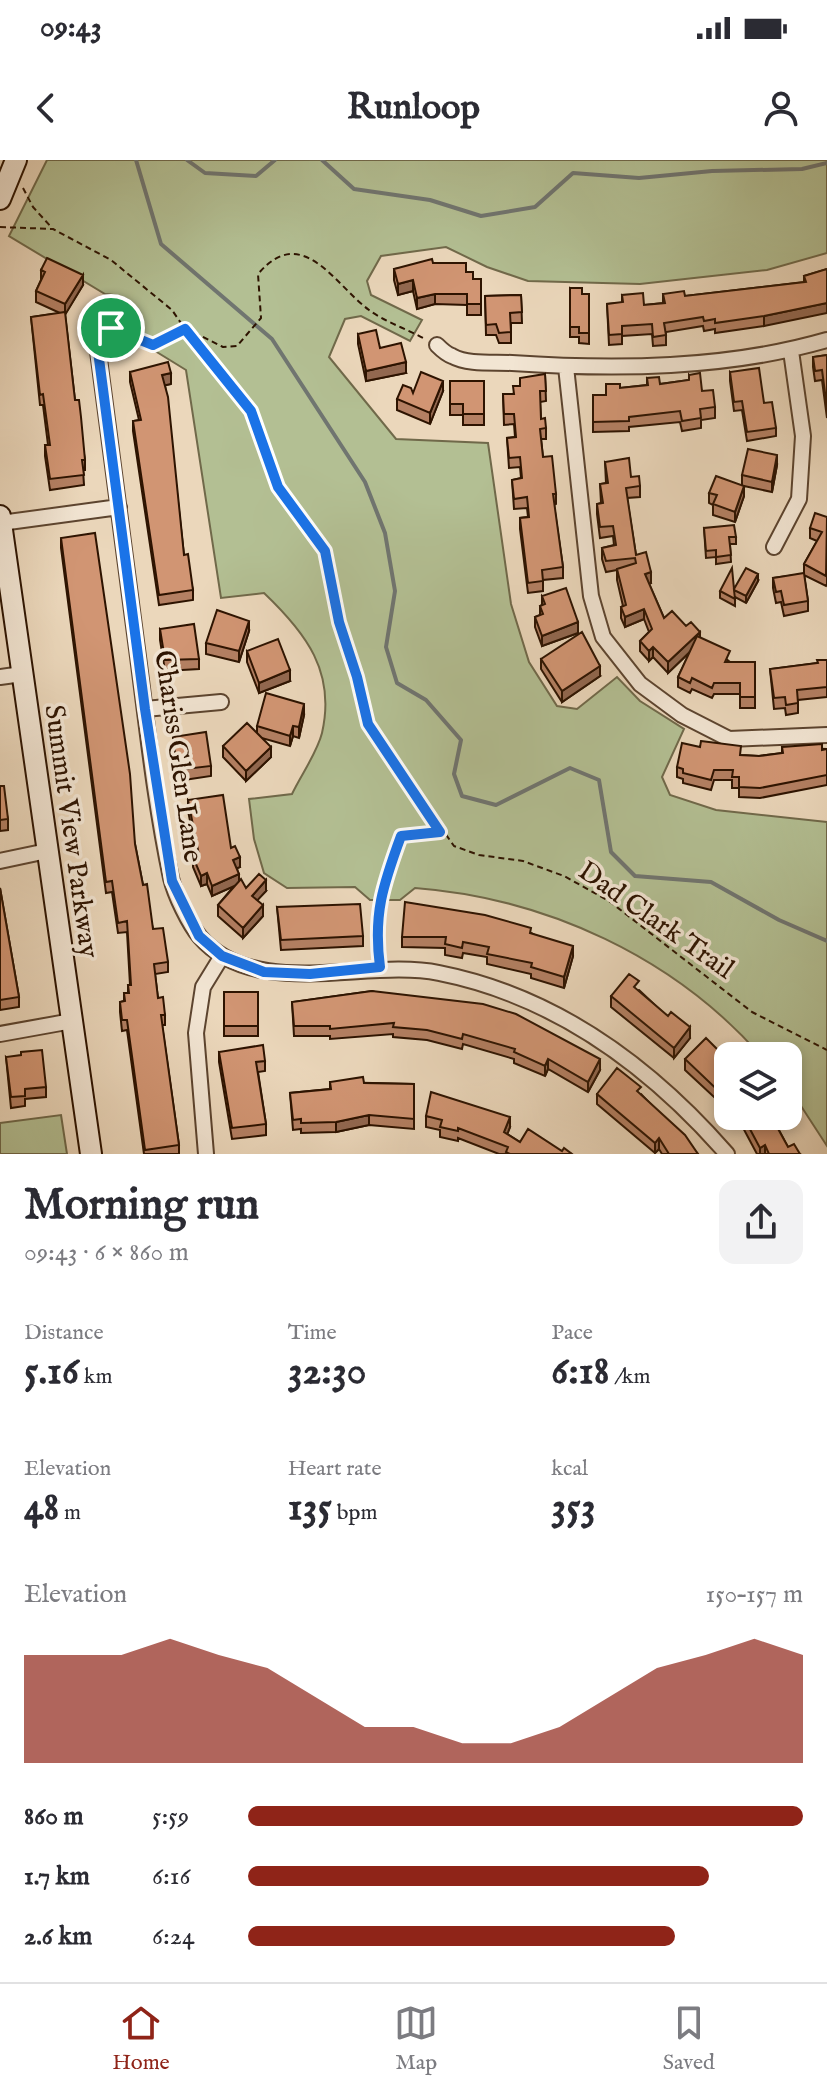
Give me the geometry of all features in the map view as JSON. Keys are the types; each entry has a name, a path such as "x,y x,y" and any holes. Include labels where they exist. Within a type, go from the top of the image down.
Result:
{"street":[{"path":"0,199 14,164"},
{"name":"Chariss Glen Lane","path":"111,328 96,336 145,709 172,881 199,936 222,956 264,972 310,974 380,967 439,973 510,995 572,1023 635,1063 686,1108 727,1154"},
{"path":"437,345 453,357 472,361 566,367 686,363 791,351 827,340"},
{"path":"774,547 799,499 803,436 791,351"},
{"path":"566,367 591,596 603,637 640,684 682,715 729,739 827,735"},
{"path":"1,523 119,507"},
{"name":"Summit View Parkway","path":"0,516 91,1154"},
{"path":"0,677 22,674"},
{"path":"145,709 221,702"},
{"path":"0,861 47,851"},
{"path":"206,1154 196,1033 203,987 222,956"},
{"path":"0,1034 72,1021"}],"path":[{"path":"14,164 33,207 53,229"},
{"name":"Dad Clark Trail","path":"0,227 53,229 111,260 164,301 251,411 278,487 325,551 339,622 368,724 440,832 464,852 523,861 564,876 609,901 752,1012 827,1050"},
{"path":"111,328 153,345 188,327 223,347 237,346 248,335 262,311 258,274 277,258 301,254 316,260 373,313 437,345"},
{"path":"380,967 376,933 379,899 401,836 440,832"}],"green space":[{"path":"47,160 827,160 827,253 767,270 640,284 528,281 487,267 446,247 381,256 367,281 371,295 422,320 410,341 361,316 345,319 329,357 396,439 488,443 511,604 529,662 557,706 577,709 617,677 640,701 684,729 662,777 670,795 716,810 827,822 827,1146 802,1108 802,1042 747,1042 689,989 648,962 604,939 559,919 464,894 415,888 400,900 370,900 355,887 287,888 264,873 254,839 249,799 292,794 322,733 325,691 321,672 293,623 264,593 221,598 186,370 139,341 142,322 131,302 105,294 9,236"},
{"path":"61,1115 67,1154 0,1154 0,1123"}],"building":[{"path":"47,258 83,275 65,304 36,291 45,272 41,270"},
{"path":"432,259 433,263 466,263 466,272 473,272 473,279 481,279 481,304 467,304 467,294 435,294 417,298 413,280 398,284 394,269"},
{"path":"827,269 827,303 715,323 715,319 704,321 703,317 664,323 666,335 653,337 652,324 622,326 622,334 609,335 607,304 623,302 622,295 643,293 644,305 665,303 663,294 684,291 685,296 806,282 804,276"},
{"path":"570,288 582,288 582,294 589,294 589,333 579,333 579,327 570,327"},
{"path":"521,295 522,312 510,313 511,332 499,333 496,324 486,325 485,296"},
{"path":"65,312 75,400 79,400 81,417 84,475 50,479 45,445 50,445 43,394 40,395 31,317"},
{"path":"376,330 380,348 401,343 406,362 366,371 358,334"},
{"path":"827,355 827,408 822,370 815,371 813,357"},
{"path":"168,362 171,373 162,375 168,397 184,555 188,554 193,590 159,595 133,421 141,420 130,372"},
{"path":"759,368 764,403 772,402 776,428 747,432 742,401 734,402 730,372"},
{"path":"421,372 443,381 430,413 397,399 403,385 411,388 413,393"},
{"path":"700,373 702,391 713,390 715,407 700,409 701,418 682,421 680,411 629,417 629,421 593,422 593,395 606,395 606,384 620,384 620,388 648,385 647,378 659,377 660,384 689,380 689,375"},
{"path":"545,374 546,391 540,391 541,419 545,418 546,428 540,429 543,457 552,456 556,494 553,494 563,567 542,570 543,581 528,583 520,518 529,517 527,497 514,499 512,480 522,478 520,457 509,458 507,438 516,437 514,414 504,414 503,394 514,394 513,386 520,386 520,378"},
{"path":"450,381 484,381 484,414 463,414 463,404 450,404"},
{"path":"748,449 777,455 772,482 742,475"},
{"path":"629,458 631,477 639,476 640,486 626,488 636,555 646,552 651,572 645,574 664,618 672,611 686,626 691,622 700,632 668,662 653,647 649,651 640,641 652,629 644,609 625,617 621,607 626,605 617,569 636,563 635,558 606,561 602,548 616,545 613,526 600,527 597,504 603,503 600,484 608,483 605,462"},
{"path":"716,476 744,486 735,512 713,504 717,495 709,493"},
{"path":"815,513 827,517 826,576 804,564 822,532 810,528"},
{"path":"734,525 736,537 729,537 731,555 716,557 716,550 706,551 704,528"},
{"path":"95,533 130,774 135,844 143,885 147,884 153,929 163,928 168,962 154,964 158,998 163,997 165,1015 161,1015 179,1145 145,1150 127,1020 122,1020 120,1002 125,1001 124,993 129,993 128,985 131,985 127,921 118,923 112,881 106,882 61,538"},
{"path":"732,568 734,589 746,568 758,574 746,596 734,590 735,599 720,591"},
{"path":"804,573 808,601 784,605 781,591 776,592 773,578"},
{"path":"566,588 578,622 542,636 535,617 543,614 540,606 545,604 542,596"},
{"path":"217,610 249,621 239,651 206,643"},
{"path":"194,624 199,659 165,660 160,629"},
{"path":"582,632 600,666 562,691 541,659"},
{"path":"697,636 730,651 725,662 755,662 755,697 740,697 740,683 714,683 712,688 692,678 690,683 678,677"},
{"path":"278,639 290,670 259,683 247,651"},
{"path":"817,660 827,660 827,687 797,690 798,703 786,705 785,697 774,698 770,669 818,663"},
{"path":"266,693 304,704 299,727 293,726 290,736 257,726"},
{"path":"247,723 271,747 246,771 223,746"},
{"path":"206,732 211,766 177,770 173,737"},
{"path":"701,741 741,746 740,755 759,756 783,753 782,747 822,744 822,750 827,749 827,775 760,788 739,787 739,777 732,777 733,770 714,770 711,780 683,773 683,769 677,767 682,743 700,747"},
{"path":"0,786 4,786 8,819 0,820"},
{"path":"223,795 231,848 235,846 240,857 233,860 239,874 212,886 207,873 201,876 193,857 199,855 188,800"},
{"path":"259,874 266,880 252,896 263,905 243,928 218,905 241,879 246,888"},
{"path":"0,888 19,997 0,1000"},
{"path":"405,902 485,915 531,928 530,933 573,946 564,977 531,967 532,963 487,954 489,947 463,942 462,948 445,944 446,937 402,937"},
{"path":"360,904 363,936 281,940 277,907"},
{"path":"629,974 639,981 634,987 668,1016 671,1012 690,1027 674,1048 611,996"},
{"path":"372,991 483,1004 516,1014 600,1059 588,1082 548,1059 545,1066 514,1052 515,1049 463,1034 462,1039 427,1030 393,1027 394,1023 330,1029 330,1026 294,1026 292,1002"},
{"path":"224,992 258,992 258,1026 224,1026"},
{"path":"706,1038 714,1046 714,1087 685,1059"},
{"path":"263,1045 265,1061 256,1062 266,1124 232,1128 219,1052"},
{"path":"42,1050 46,1087 25,1089 25,1096 11,1097 6,1057"},
{"path":"617,1068 641,1087 637,1091 685,1135 698,1154 669,1154 659,1138 655,1143 597,1094"},
{"path":"363,1077 364,1083 414,1084 414,1119 369,1115 336,1122 301,1123 301,1119 293,1120 290,1093 331,1089 330,1082"},
{"path":"431,1092 510,1117 504,1132 520,1142 528,1129 572,1154 510,1154 506,1152 508,1147 458,1128 458,1131 440,1127 442,1120 426,1116"},
{"path":"750,1130 779,1130 788,1147 794,1144 800,1154 769,1154 765,1145 760,1148"}],"waterway":[{"path":"136,160 161,244 272,339 365,482 385,533 395,591 386,647 397,683 426,700 461,740 454,774 462,796 496,805 570,768 599,780 611,852 635,876 711,882 779,920 827,941"},
{"path":"187,160 205,173 256,176 275,160"},
{"path":"322,160 354,189 430,200 481,216 535,207 573,173 639,178 712,171 802,169 827,163"}],"route":[{"path":"111,328 153,345 185,329 251,411 278,487 325,551 339,622 368,724 440,832 401,836 379,899 376,933 380,967 310,974 264,972 222,956 199,936 172,881 145,709 96,336 111,328"}]}
